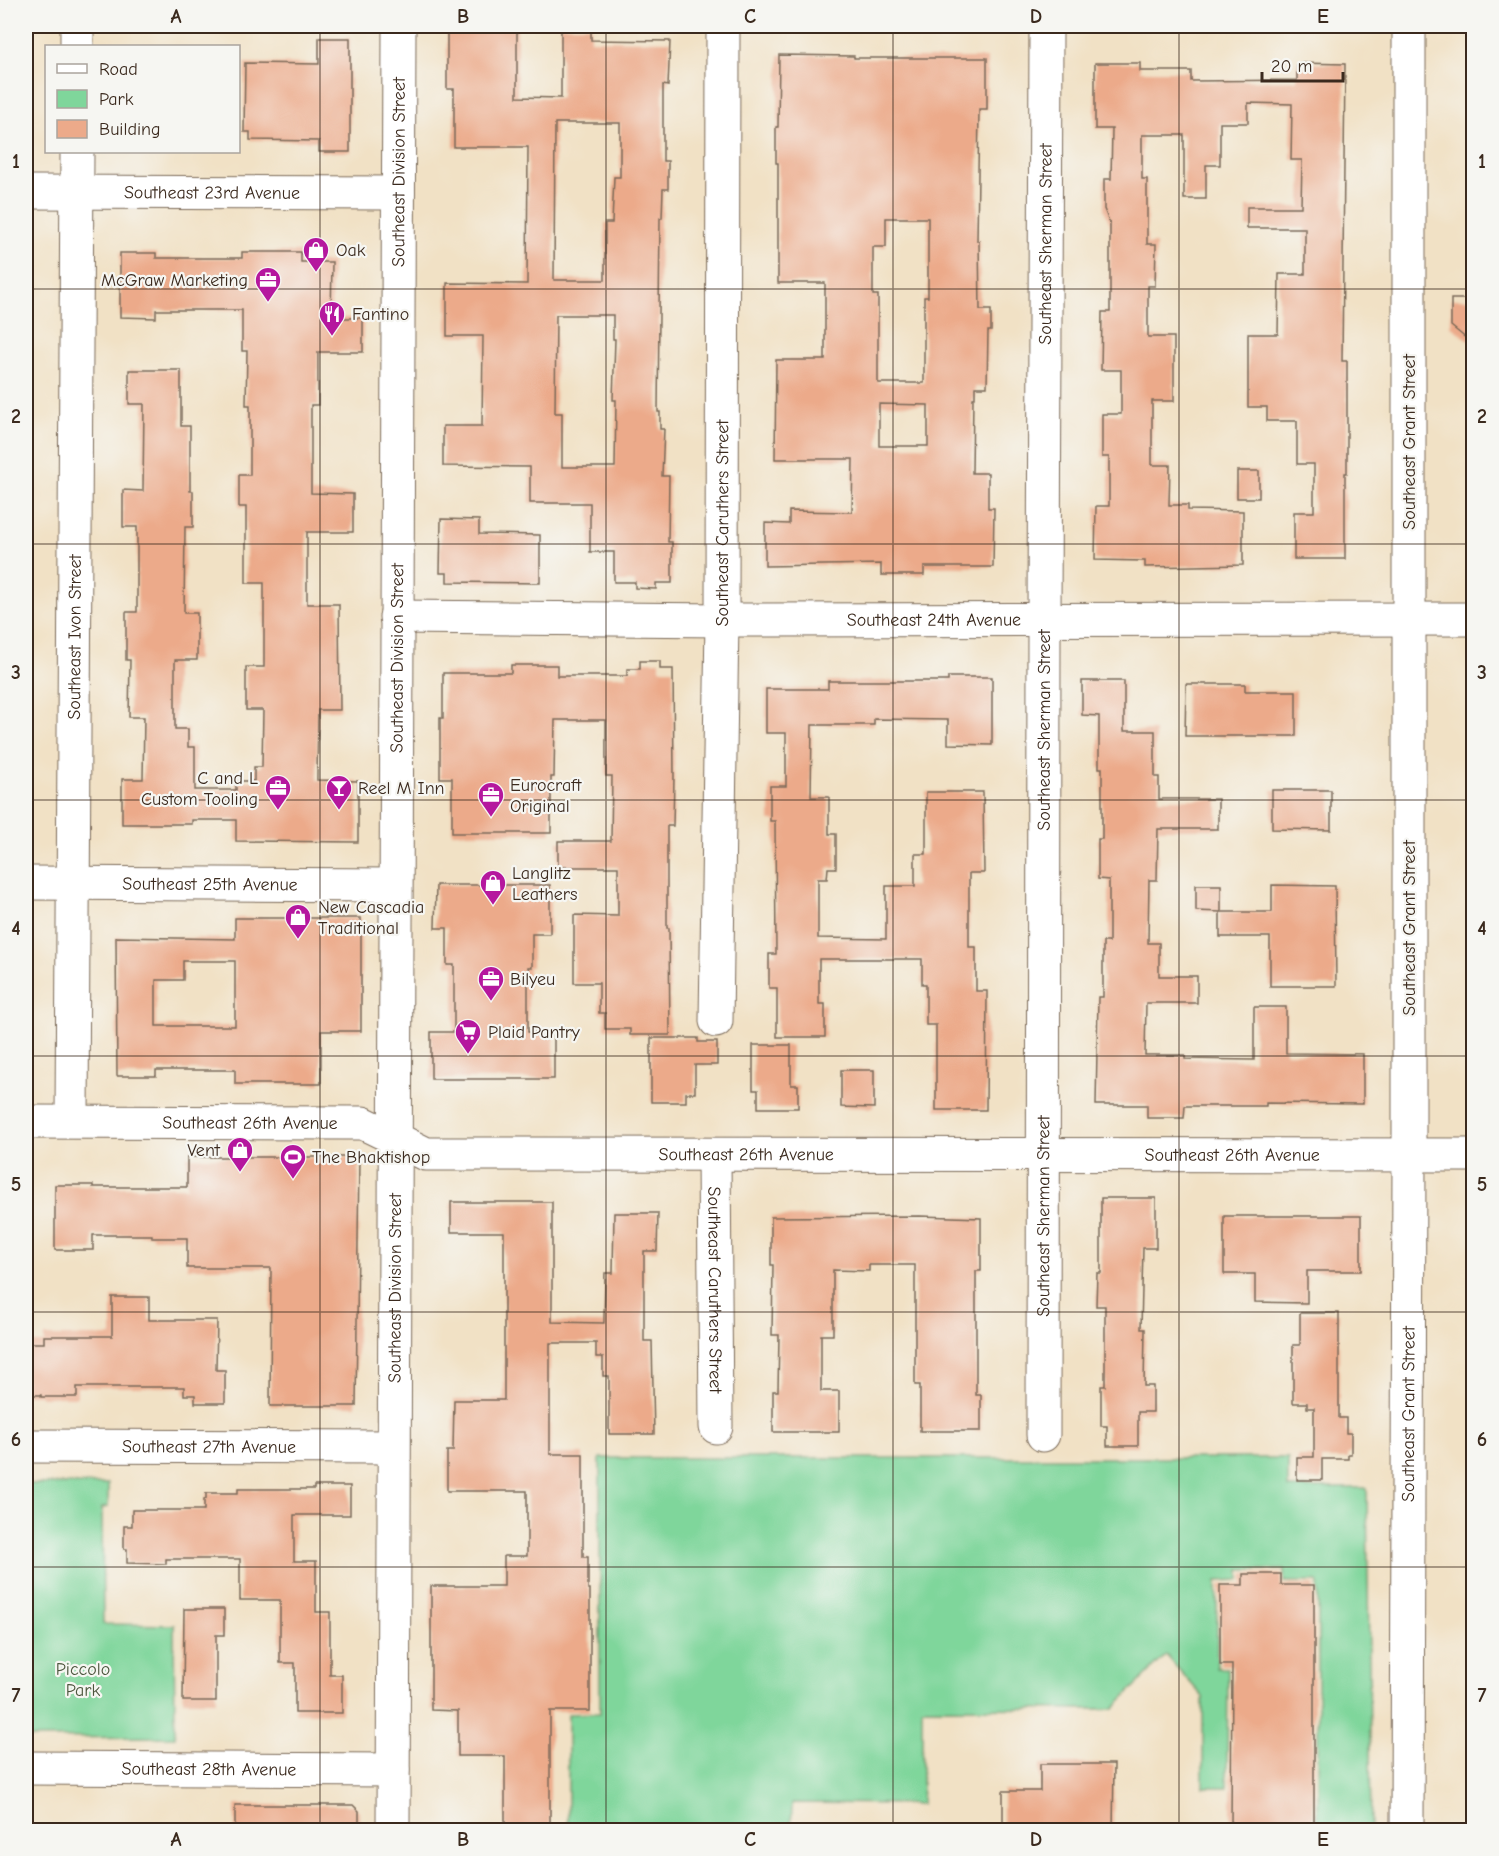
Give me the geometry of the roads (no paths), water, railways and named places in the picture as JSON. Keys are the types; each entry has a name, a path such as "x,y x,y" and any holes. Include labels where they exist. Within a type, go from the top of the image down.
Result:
{"street":[{"path":"77,26 77,45"},
{"name":"Southeast Division Street","path":"393,1830 399,26"},
{"name":"Southeast Caruthers Street","path":"716,1021 722,620 723,26"},
{"name":"Southeast Sherman Street","path":"1043,1435 1046,26"},
{"name":"Southeast Grant Street","path":"1407,1830 1409,26"},
{"name":"Southeast Ivon Street","path":"72,1121 77,153"},
{"name":"Southeast 23rd Avenue","path":"26,192 398,193"},
{"name":"Southeast 24th Avenue","path":"396,618 1473,619"},
{"name":"Southeast 25th Avenue","path":"26,883 395,885"},
{"name":"Southeast 26th Avenue","path":"26,1122 363,1123 426,1154 1473,1155"},
{"name":"Southeast Caruthers Street","path":"714,1155 716,1427"},
{"name":"Southeast 27th Avenue","path":"26,1446 393,1447"},
{"name":"Southeast 28th Avenue","path":"26,1768 393,1770"}],"place":[{"name":"Oak","path":"316,273"},
{"name":"McGraw Marketing","path":"268,303"},
{"name":"Fantino","path":"332,337"},
{"name":"C and L Custom Tooling","path":"278,811"},
{"name":"Reel M Inn","path":"339,811"},
{"name":"Eurocraft Original","path":"491,818"},
{"name":"Langlitz Leathers","path":"493,906"},
{"name":"New Cascadia Traditional","path":"298,940"},
{"name":"Bilyeu","path":"491,1002"},
{"name":"Plaid Pantry","path":"468,1055"},
{"name":"Vent","path":"240,1173"},
{"name":"The Bhaktishop","path":"293,1180"}],"park label":[{"name":"Piccolo Park","path":"83,1679"}]}
